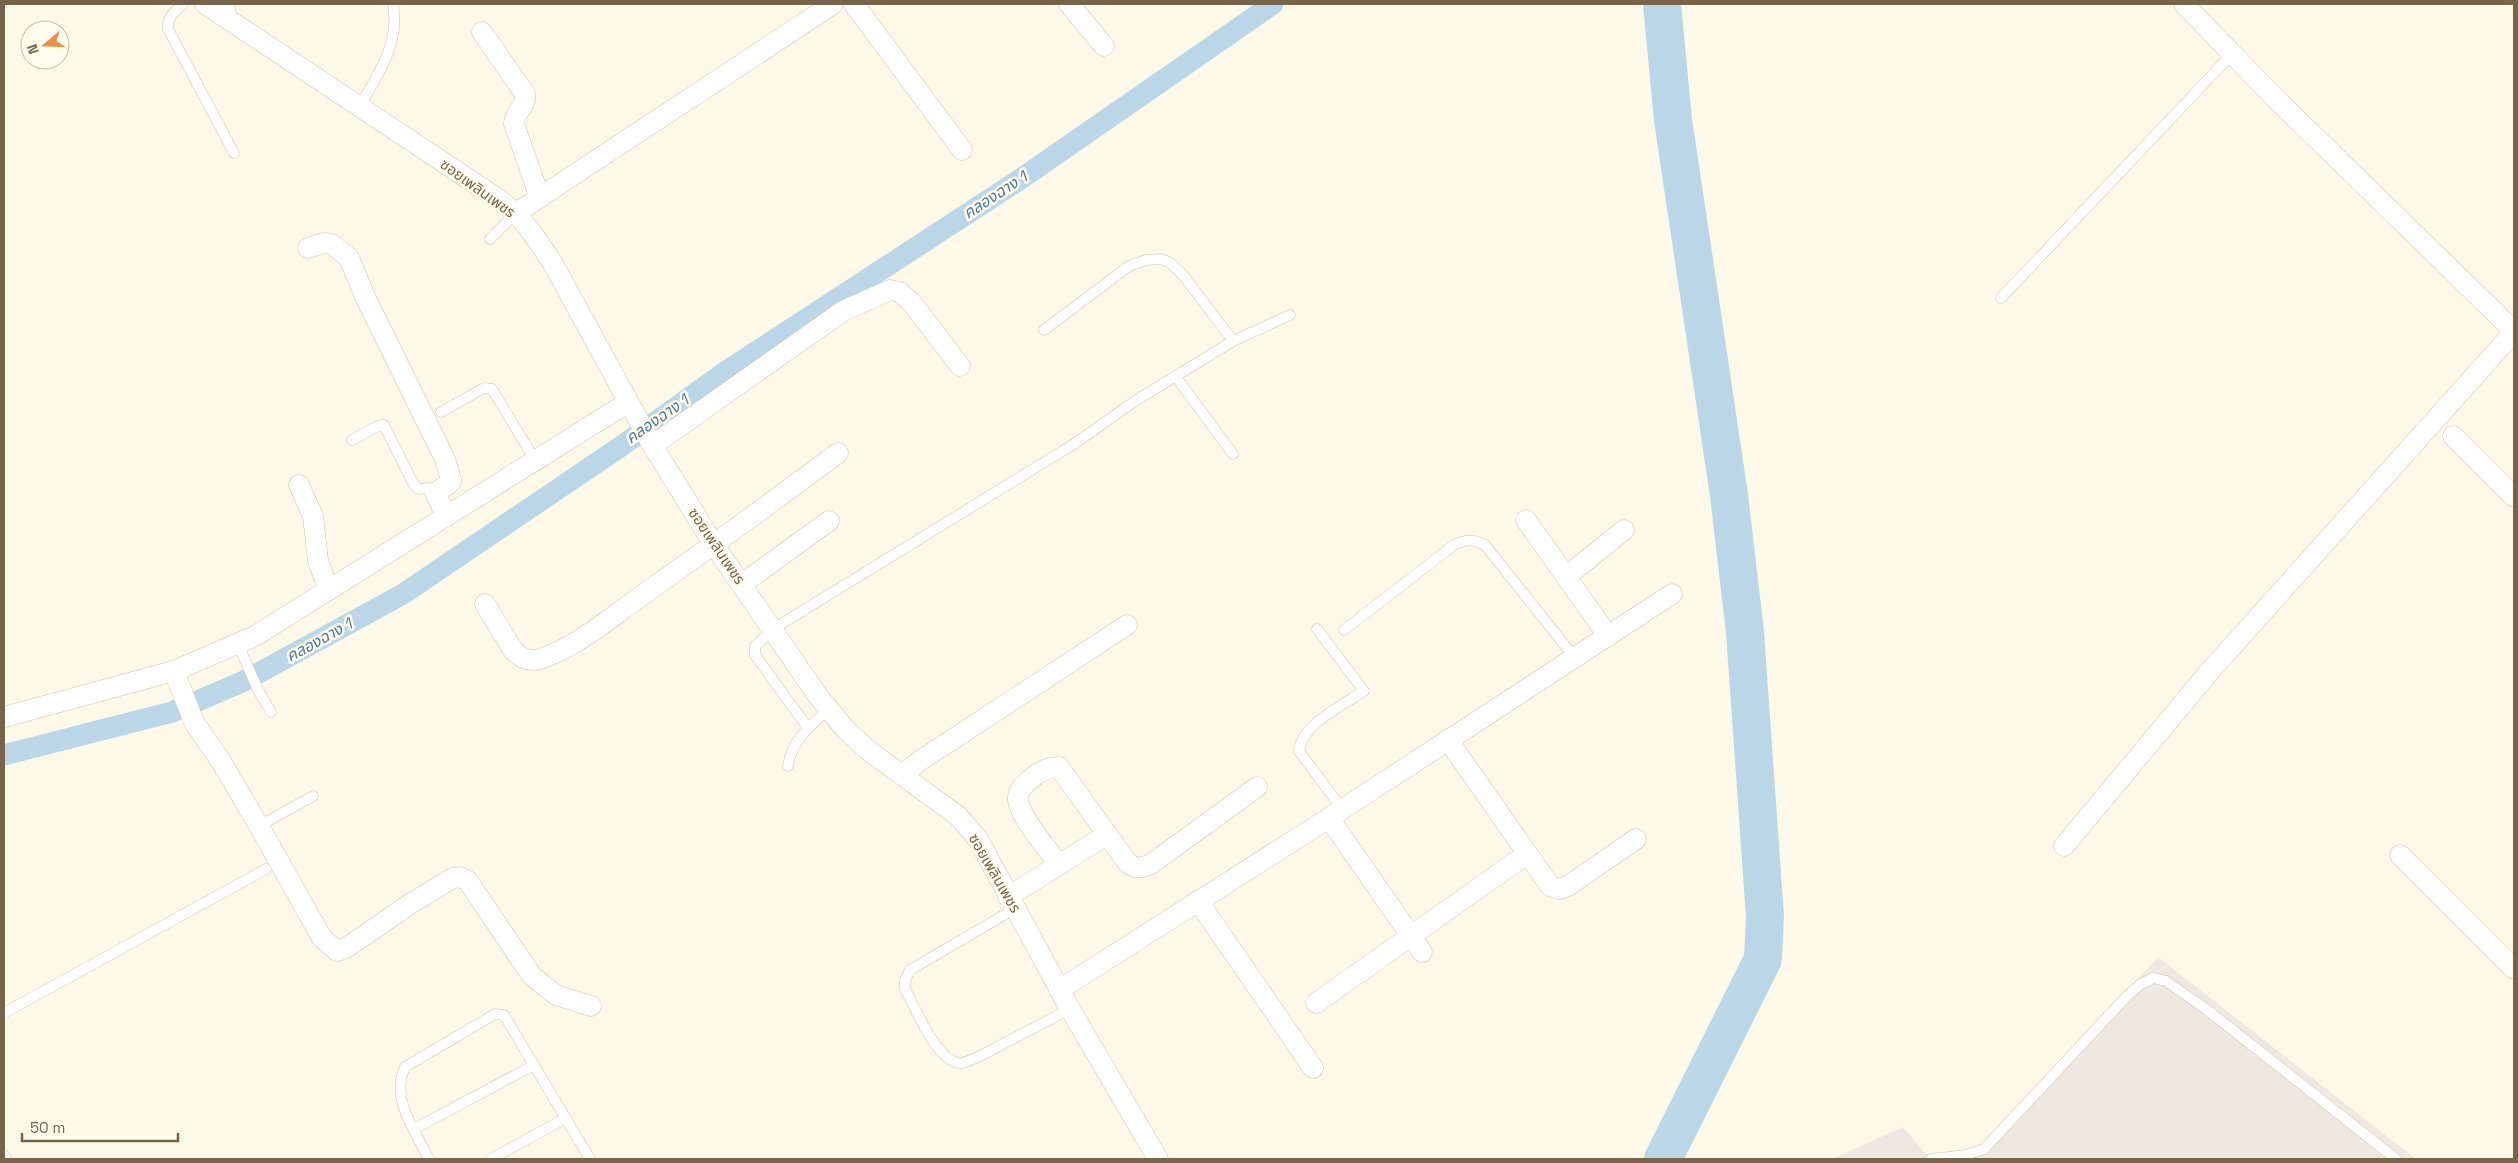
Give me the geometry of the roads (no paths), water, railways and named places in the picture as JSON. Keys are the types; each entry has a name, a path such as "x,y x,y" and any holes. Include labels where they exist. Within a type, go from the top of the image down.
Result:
{"street":[{"name":"ซอยเพลินเพชร","path":"206,4 231,13 360,106 490,193 516,213 552,262 627,403 714,545 829,709 846,730 869,751 958,816 978,839 1059,990 1158,1159"},
{"path":"516,213 833,4"},
{"path":"854,4 962,150"},
{"path":"1069,4 1104,46"},
{"path":"2064,846 2210,671 2514,331 2232,54 2184,4"},
{"path":"482,32 525,94 524,104 514,118 514,124 540,198"},
{"path":"308,248 324,243 332,244 348,258 445,459 451,480 450,483 435,493 447,516"},
{"path":"652,444 843,311 890,290 900,292 912,303 960,366"},
{"path":"4,717 176,677 241,649 268,629 329,590 627,403"},
{"path":"2453,436 2514,497"},
{"path":"485,604 513,650 527,660 538,660 587,634 714,545 838,453"},
{"path":"299,485 313,516 318,561 329,590"},
{"path":"1526,520 1608,636"},
{"path":"742,584 829,521"},
{"path":"1567,576 1624,530"},
{"path":"1059,990 1336,814 1672,594"},
{"path":"902,775 921,760 1126,624"},
{"path":"176,677 187,709 259,826 322,938 337,951 346,948 374,931 410,904 453,878 460,877 468,881 532,976 556,995 591,1006"},
{"path":"1448,740 1550,886 1559,889 1568,886 1636,839"},
{"path":"1059,864 1021,811 1017,798 1021,787 1039,771 1051,767 1059,767 1127,862 1132,866 1140,868 1151,864 1257,787"},
{"path":"1336,814 1416,944"},
{"path":"1012,902 1059,864 1106,835"},
{"path":"1316,1003 1416,944 1527,854"},
{"path":"2400,855 2514,969"},
{"path":"1198,901 1313,1068"}],"lane":[{"path":"183,4 170,15 167,21 168,30 234,153"},
{"path":"360,106 389,56 395,18 393,4"},
{"path":"2001,298 2232,54"},
{"path":"490,239 516,213"},
{"path":"1044,330 1129,266 1146,260 1160,259 1169,262 1183,275 1233,340"},
{"path":"808,728 754,651 761,638 1074,444 1135,401 1233,340 1290,315"},
{"path":"1176,376 1233,454"},
{"path":"441,412 484,388 492,388 535,460"},
{"path":"352,440 378,426 384,425 414,485 419,489 428,488 435,493"},
{"path":"1344,630 1454,545 1466,540 1474,540 1484,545 1575,658"},
{"path":"1317,629 1364,691 1307,730 1300,741 1299,751 1336,814"},
{"path":"241,649 271,712"},
{"path":"788,766 793,745 829,709"},
{"path":"259,826 313,796"},
{"path":"4,1013 266,869"},
{"path":"1012,902 910,970 905,980 905,989 937,1048 949,1059 960,1063 976,1058 1070,1009"},
{"path":"1931,1159 1966,1155 1984,1149 2127,996 2141,984 2153,978 2166,981 2206,1009 2396,1159"},
{"path":"429,1159 414,1129 399,1091 400,1078 405,1067 495,1014 504,1015 590,1159"},
{"path":"414,1129 534,1065"},
{"path":"491,1159 566,1118"},
{"path":"4,1155 6,1159"}],"waterway":[{"name":"คลองฉาง 1","path":"4,755 172,712 242,682 403,594 623,445 725,372 1022,178 1273,4"},
{"path":"1662,4 1673,120 1729,495 1745,632 1765,917 1763,959 1663,1159"}]}
